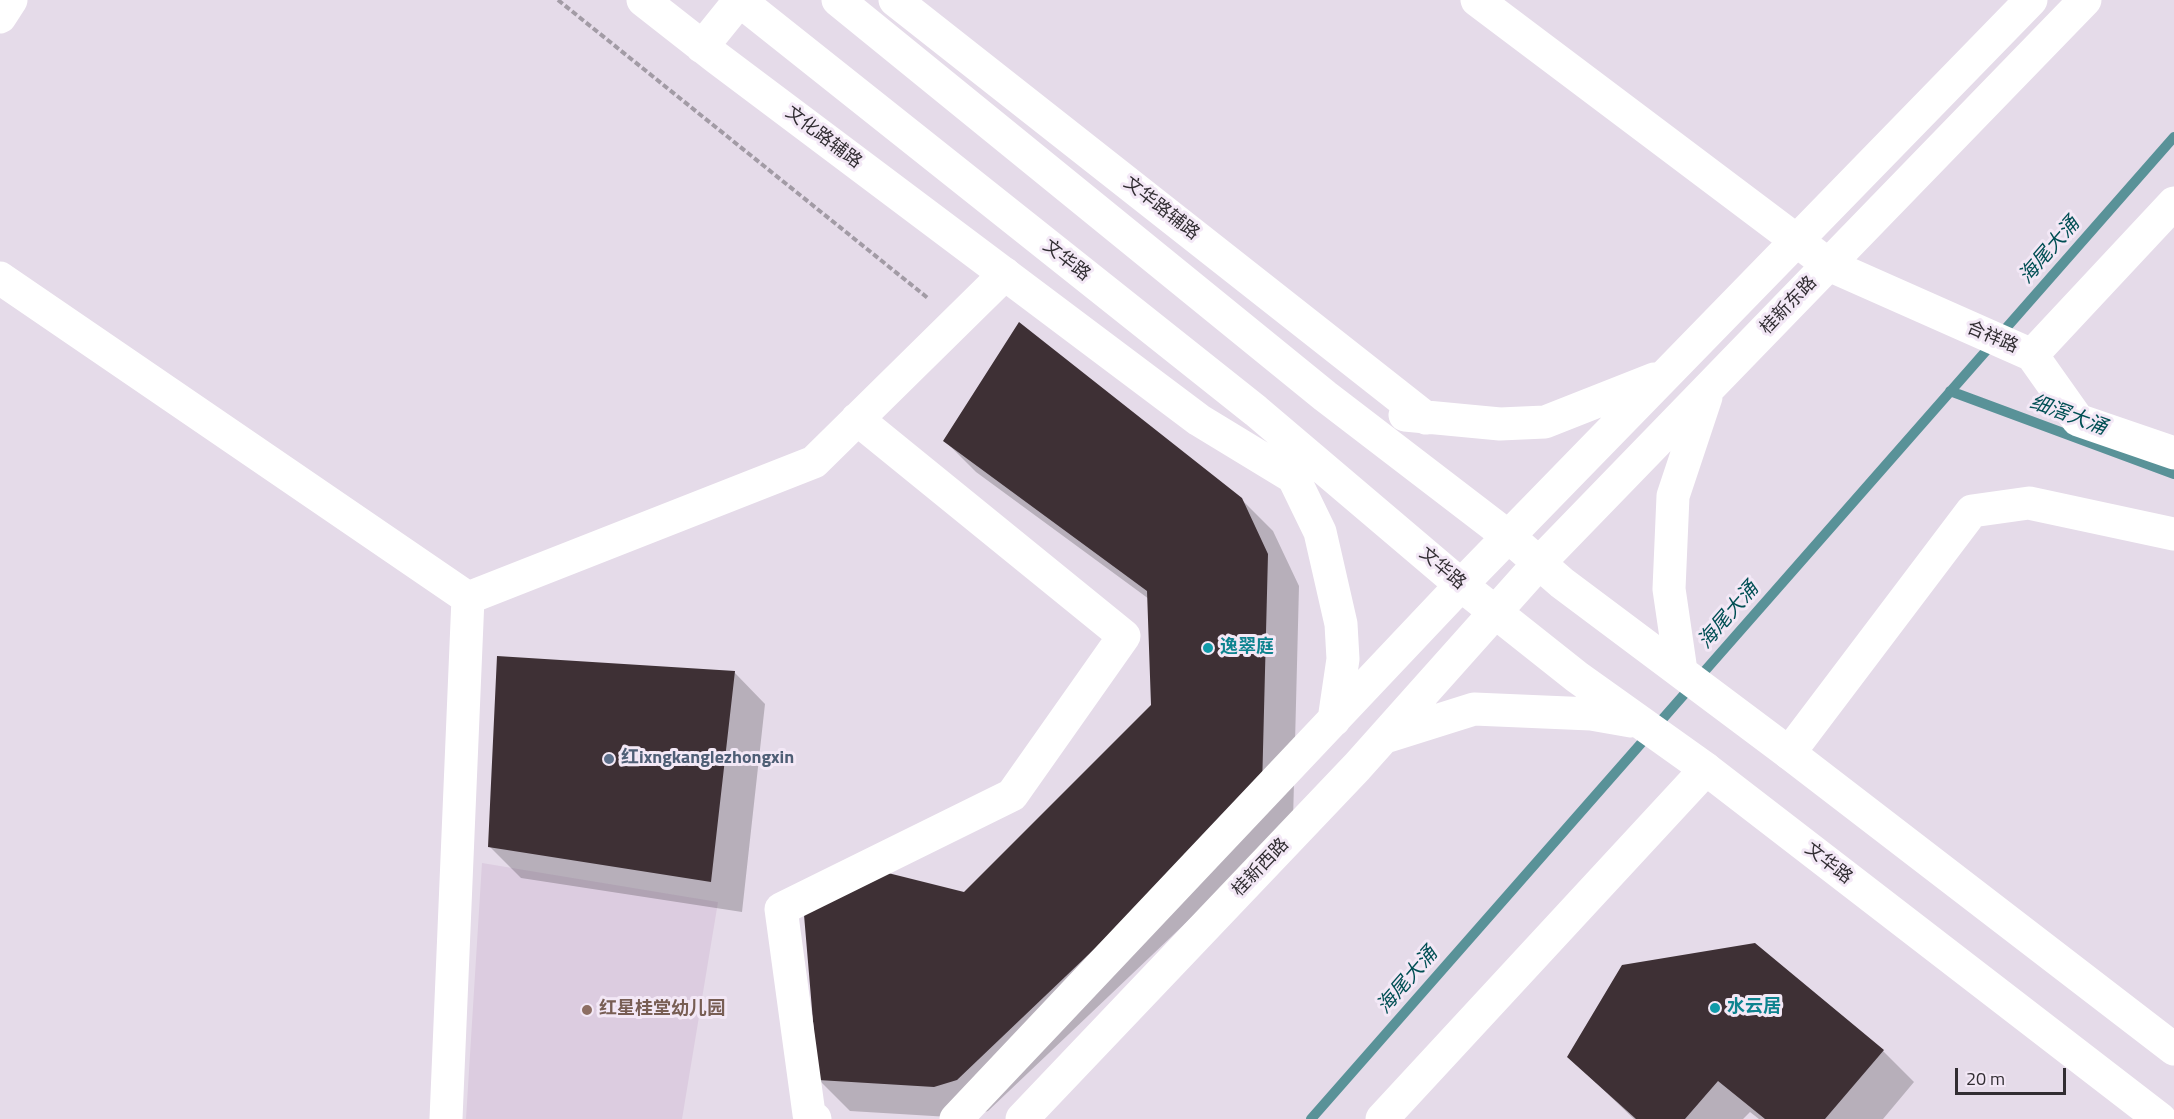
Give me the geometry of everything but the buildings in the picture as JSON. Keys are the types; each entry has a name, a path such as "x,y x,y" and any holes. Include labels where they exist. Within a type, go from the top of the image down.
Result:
{"street":[{"path":"0,17 11,0"},
{"name":"文化路辅路","path":"643,0 702,47 1005,274"},
{"path":"702,47 739,0"},
{"name":"文华路","path":"739,0 1256,411 1461,585 1577,677 1704,768 2160,1119"},
{"path":"838,0 1325,396 1509,537 1562,583 1788,752 2174,1049"},
{"name":"文华路辅路","path":"895,0 1426,418"},
{"name":"合祥路","path":"1477,0 1829,265 2032,355 2174,203"},
{"path":"956,1119 1461,585 2031,0"},
{"name":"桂新东路","path":"1495,612 1540,562 2085,0"},
{"path":"468,598 814,462 1005,274 1199,420 1296,479"},
{"path":"0,278 468,598"},
{"path":"2032,355 2078,420 2174,453"},
{"path":"1325,396 1426,418 1500,424 1545,422 1667,374"},
{"path":"1681,671 1669,589 1673,496 1708,389"},
{"path":"1256,411 1296,479 1320,532 1341,624 1343,659 1334,720"},
{"path":"814,1119 809,1114 781,909 1012,795 1124,636 857,419"},
{"path":"1788,752 1972,511 2029,502 2174,534"},
{"path":"446,1119 468,598"},
{"name":"桂新西路","path":"1022,1119 1383,738 1495,612"},
{"path":"1383,738 1474,709 1591,714 1640,723"},
{"path":"1382,1119 1704,768"}],"path":[{"path":"558,0 956,320"}],"shaded area":[{"name":"红星桂堂幼儿园","path":"482,863 718,902 682,1119 466,1119"}],"waterway":[{"name":"海尾大涌","path":"1311,1119 2174,137"},
{"name":"细滘大涌","path":"1950,391 2174,474"}],"place":[{"name":"逸翠庭","path":"1208,648"},
{"name":"红ixngkanglezhongxin","path":"609,759"},
{"name":"水云居","path":"1715,1008"},
{"name":"红星桂堂幼儿园","path":"587,1010"}]}
